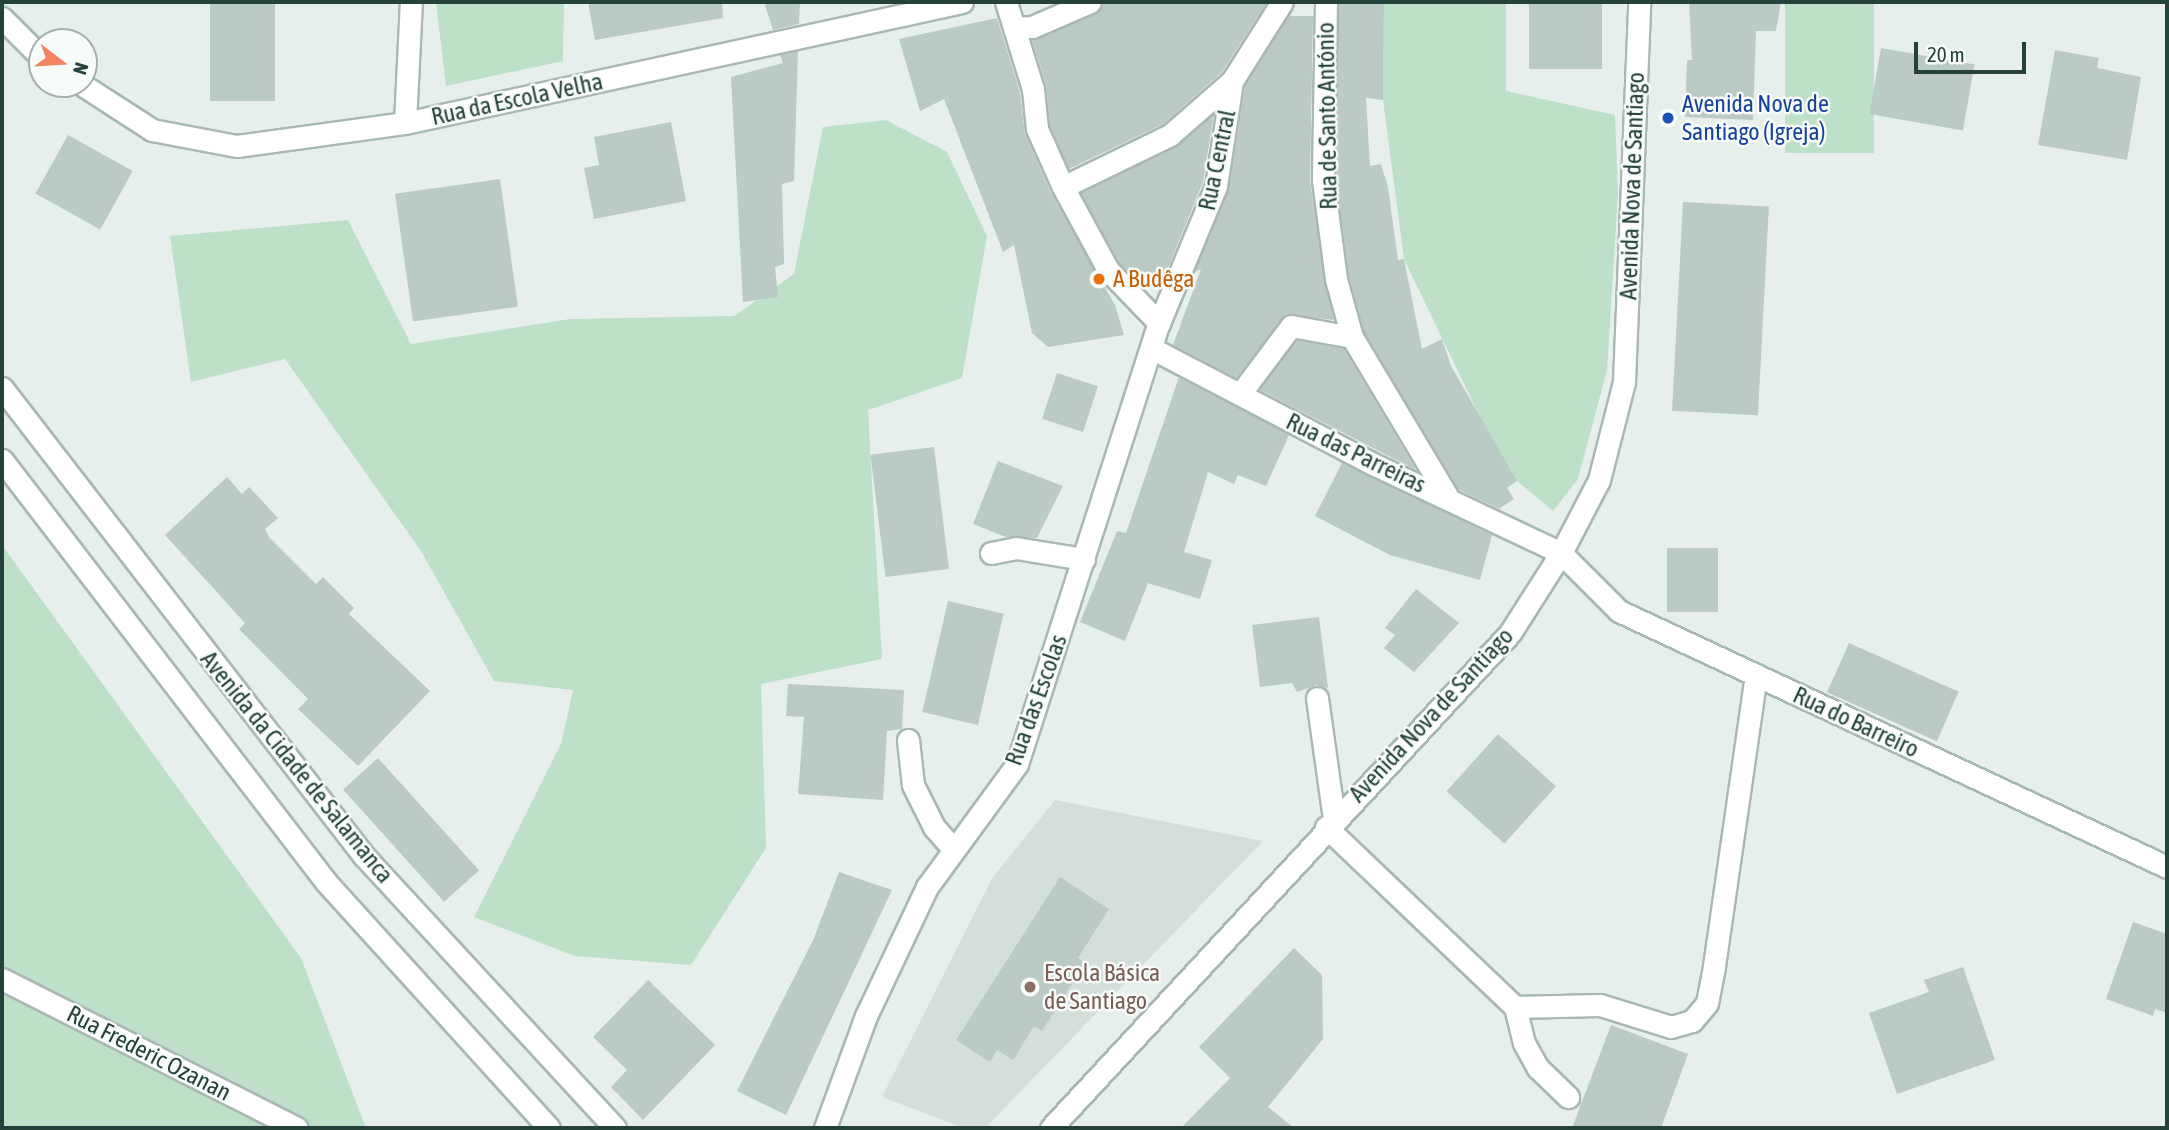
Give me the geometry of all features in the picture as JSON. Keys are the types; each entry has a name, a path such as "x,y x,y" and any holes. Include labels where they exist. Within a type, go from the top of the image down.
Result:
{"street":[{"path":"405,123 411,2"},
{"name":"Rua da Escola Velha","path":"98,95 152,130 237,146 405,123 962,2"},
{"path":"1006,2 1016,27 1037,129 1063,187 1108,270 1159,323"},
{"path":"1016,27 1032,27 1090,2"},
{"name":"Rua Central","path":"1159,323 1216,187 1232,81 1282,2"},
{"name":"Rua de Santo António","path":"1326,2 1323,180 1336,279 1352,337 1447,496"},
{"name":"Avenida Nova de Santiago","path":"1051,1128 1330,823 1510,633 1561,553 1599,480 1624,382 1639,2"},
{"path":"2,18 28,44"},
{"path":"1063,187 1170,135 1232,81"},
{"name":"Rua das Escolas","path":"825,1128 866,1016 928,887 1017,764 1153,349 1159,323"},
{"path":"1240,394 1292,326 1352,337"},
{"name":"Rua das Parreiras","path":"1153,349 1561,553"},
{"name":"Avenida da Cidade de Salamanca","path":"2,388 364,856 615,1128"},
{"name":"Avenida da Cidade de Salamanca","path":"2,460 326,882 549,1128"},
{"path":"991,553 1016,548 1084,559"},
{"name":"Rua do Barreiro","path":"1561,553 1619,611 2166,860"},
{"path":"1514,1007 1600,1005 1671,1027 1692,1021 1707,1003 1756,675"},
{"path":"1317,698 1330,823 1514,1007 1524,1043 1538,1068 1568,1097"},
{"path":"908,740 914,785 934,827 954,850"},
{"name":"Rua Frederic Ozanan","path":"2,979 297,1128"}],"shaded area":[{"name":"Escola Básica de Santiago","path":"1055,800 1263,841 985,1128 964,1128 882,1097 993,877"}],"green space":[{"path":"436,2 564,2 563,61 446,86"},
{"path":"1384,2 1506,2 1506,91 1615,115 1618,194 1607,370 1578,479 1553,511 1517,481 1493,444 1404,259 1383,100"},
{"path":"1785,2 1874,2 1874,153 1785,153"},
{"path":"886,120 947,152 987,236 962,378 868,410 882,659 761,684 766,848 691,965 575,956 474,917 561,744 573,690 494,681 421,551 285,359 191,382 170,236 348,220 411,344 570,319 734,316 794,274 823,127"},
{"path":"2,545 301,958 366,1128 2,1128"}],"building":[{"path":"210,2 275,2 275,101 210,101"},
{"path":"588,2 722,2 723,18 595,40"},
{"path":"764,2 800,2 799,24 773,30"},
{"path":"1103,2 1267,2 1222,72 1163,124 1069,169 1050,126 1046,85 1032,40 1095,14"},
{"path":"1339,2 1384,2 1383,100 1366,98 1370,166 1381,164 1388,187 1398,260 1404,259 1422,349 1442,339 1451,366 1517,481 1507,488 1514,499 1499,509 1459,490 1364,332 1349,276 1336,179"},
{"path":"1529,2 1602,2 1602,69 1529,69"},
{"path":"1689,2 1781,2 1776,31 1756,31 1753,120 1685,117 1687,60 1692,60"},
{"path":"1289,16 1313,16 1310,182 1334,320 1286,314 1236,378 1173,345 1201,269 1194,272 1229,188 1245,86"},
{"path":"997,18 1020,92 1025,134 1051,193 1115,305 1124,335 1048,347 1032,333 1014,245 1003,252 944,99 920,111 899,39"},
{"path":"1881,48 1975,64 1963,130 1869,114"},
{"path":"2055,50 2099,58 2097,68 2141,77 2127,160 2038,145"},
{"path":"798,51 794,181 782,184 784,264 775,267 778,297 743,302 731,77 783,63 780,55"},
{"path":"1214,114 1203,182 1165,275 1133,277 1119,262 1081,193 1176,147"},
{"path":"671,122 686,201 594,219 584,168 599,165 594,137"},
{"path":"68,135 133,171 100,229 36,194"},
{"path":"500,179 518,307 413,321 395,194"},
{"path":"1683,202 1769,207 1758,415 1672,411"},
{"path":"1297,340 1344,349 1416,470 1260,390"},
{"path":"1057,373 1098,386 1083,432 1042,419"},
{"path":"1179,377 1289,435 1266,486 1238,475 1234,484 1208,472 1184,552 1212,560 1200,599 1148,583 1125,641 1080,622 1117,531 1126,533"},
{"path":"934,447 949,569 885,577 870,455"},
{"path":"998,461 1063,486 1037,538 1006,537 973,524"},
{"path":"1342,463 1492,535 1480,580 1390,555 1315,516"},
{"path":"227,477 242,494 249,487 278,518 265,529 269,537 316,584 323,577 354,608 349,614 430,691 358,766 298,709 308,699 239,629 245,623 165,535"},
{"path":"1667,548 1718,548 1718,612 1667,612"},
{"path":"1416,589 1459,623 1414,672 1384,648 1395,635 1385,628"},
{"path":"948,601 1004,614 978,725 922,712"},
{"path":"1319,617 1328,688 1316,685 1297,692 1292,683 1260,687 1252,625"},
{"path":"1849,643 1959,692 1937,741 1827,692"},
{"path":"788,684 904,690 902,729 887,731 883,800 798,794 804,717 786,716"},
{"path":"1498,734 1556,786 1504,843 1446,791"},
{"path":"378,758 479,870 444,902 343,789"},
{"path":"839,872 892,890 786,1115 737,1091 814,938"},
{"path":"1060,877 1109,909 1078,958 1085,963 1042,1031 1034,1026 1013,1060 997,1050 990,1062 956,1040"},
{"path":"2133,922 2167,934 2167,1013 2155,1009 2153,1016 2106,999"},
{"path":"1294,948 1322,975 1323,1039 1268,1107 1294,1128 1181,1128 1230,1078 1199,1047"},
{"path":"1963,967 1995,1060 1897,1094 1869,1013 1929,992 1924,980"},
{"path":"648,980 715,1045 643,1120 611,1087 627,1070 593,1037"},
{"path":"1611,1025 1688,1054 1661,1128 1572,1128"}],"place":[{"name":"Avenida Nova de Santiago (Igreja)","path":"1668,118"},
{"name":"A Budêga","path":"1099,279"},
{"name":"Escola Básica de Santiago","path":"1030,987"}]}
